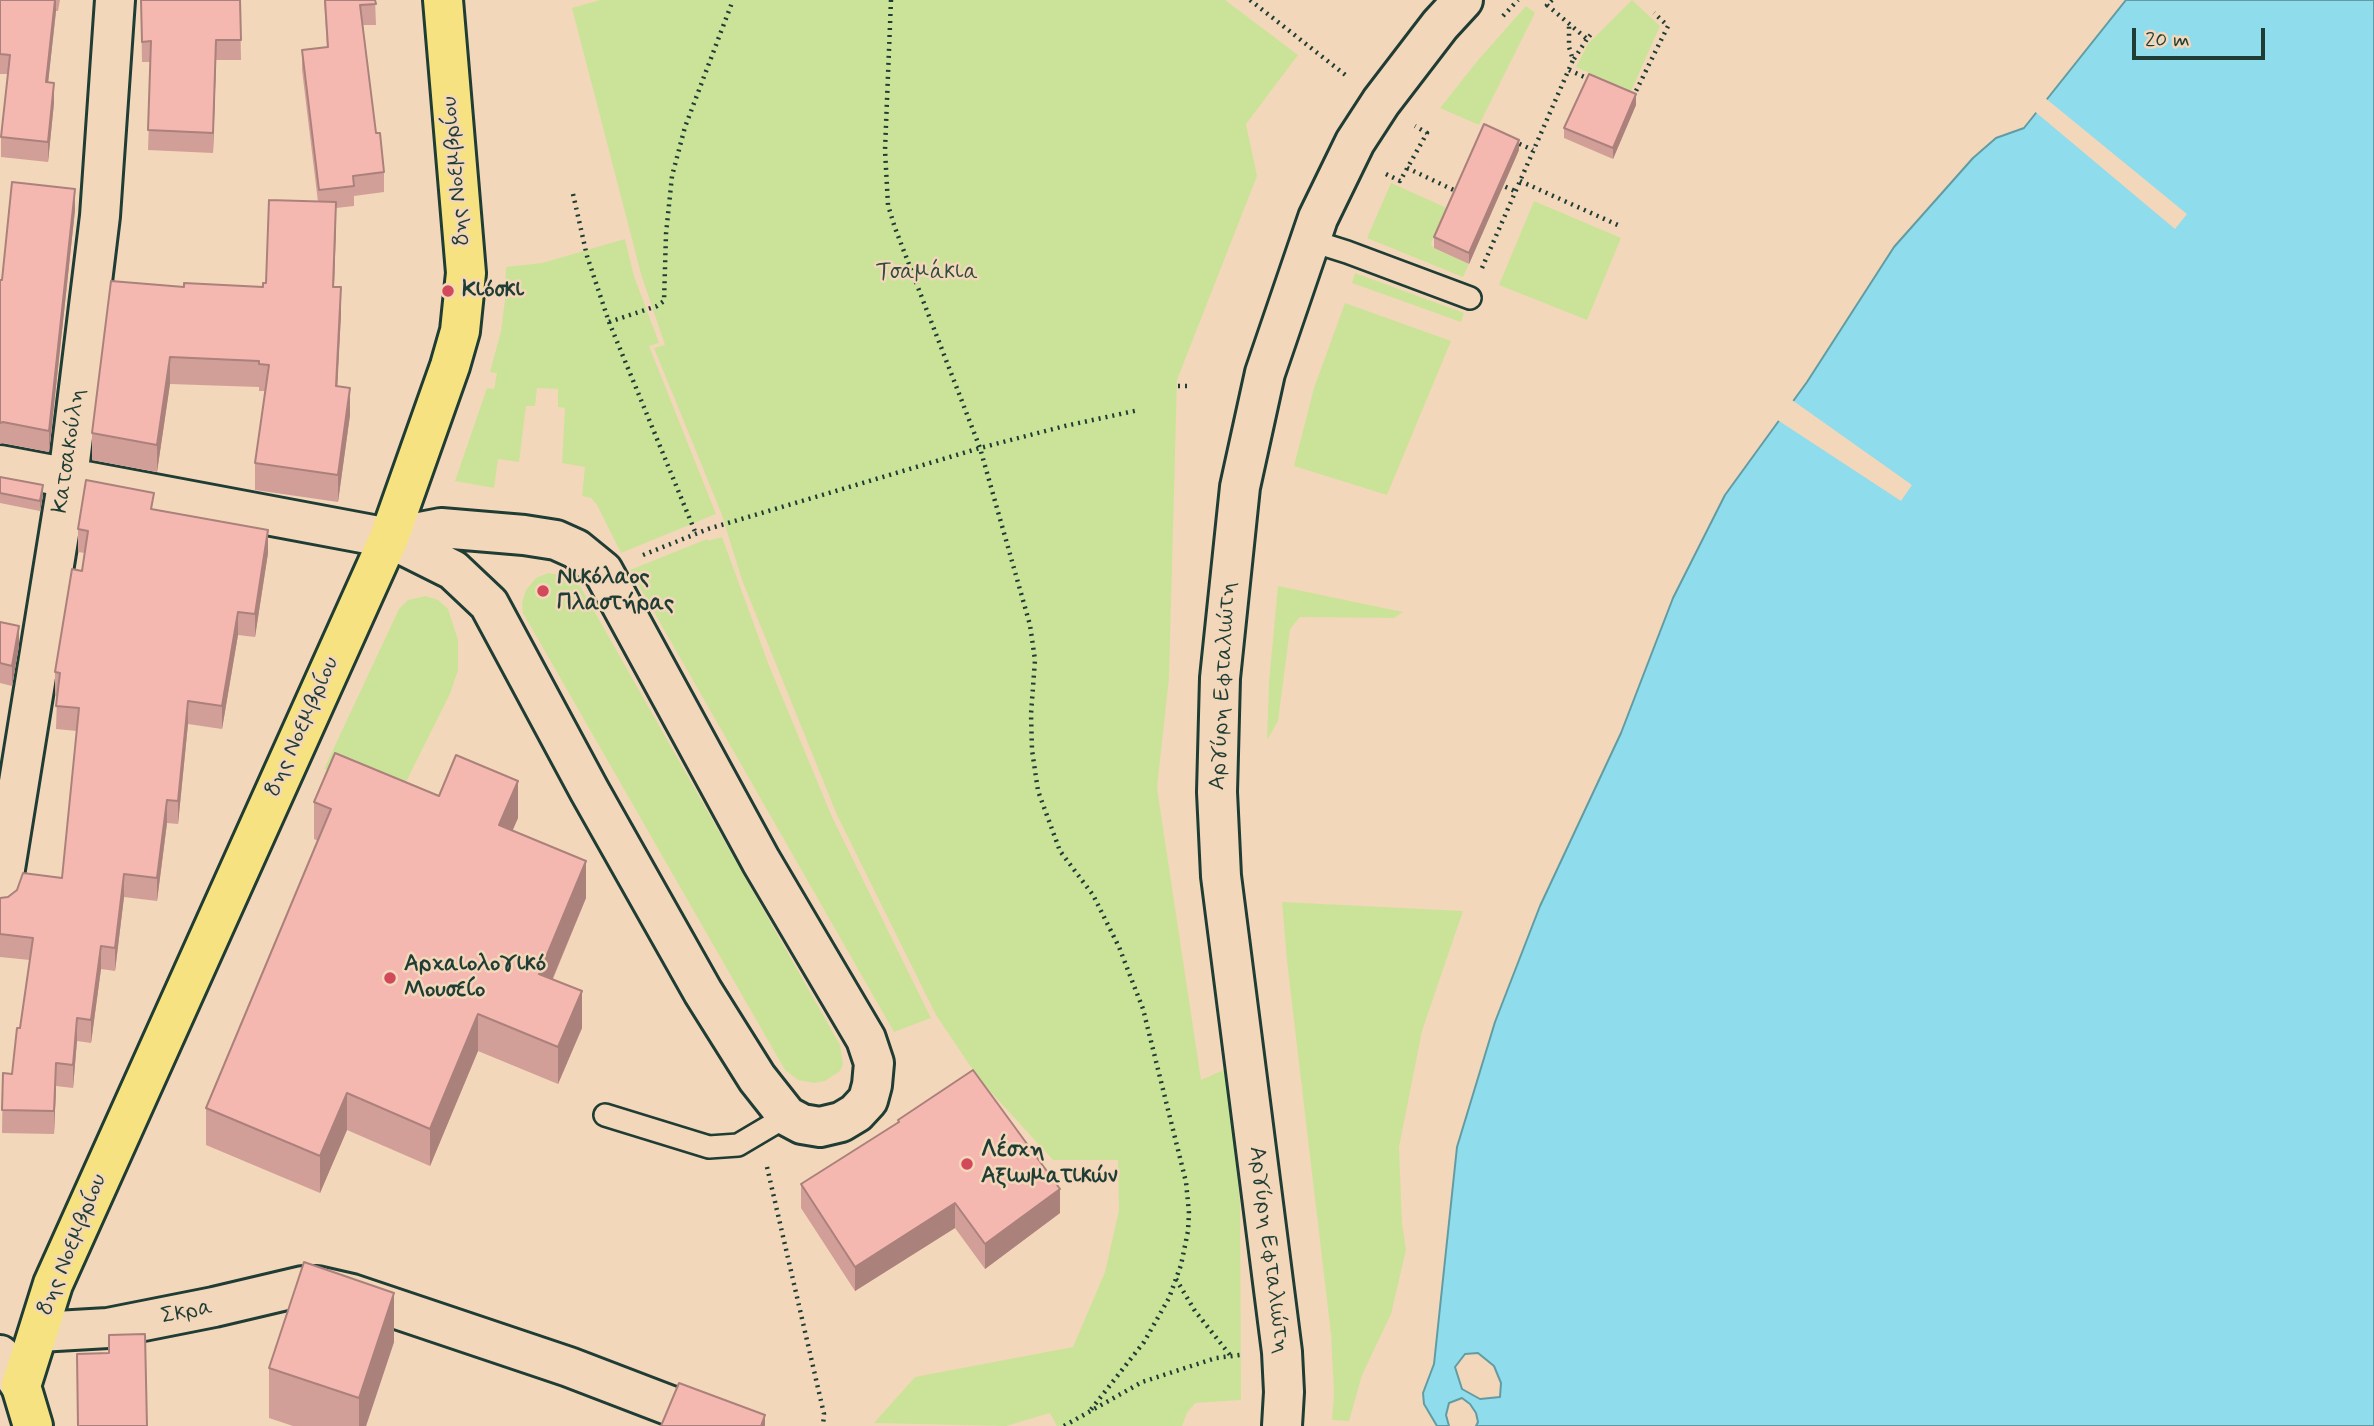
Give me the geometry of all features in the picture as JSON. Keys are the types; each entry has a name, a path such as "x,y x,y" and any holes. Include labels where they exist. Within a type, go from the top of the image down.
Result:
{"main road":[{"name":"8ης Νοεμβρίου","path":"33,1426 7,1380 39,1332 53,1284 75,1231 389,538 450,366 465,299 466,272 443,0"}],"street":[{"name":"Κατσακούλη","path":"0,900 68,478 100,216 115,0"},
{"name":"Αργύρη Εφταλιώτη","path":"1282,1426 1282,1352 1221,876 1218,766 1220,678 1230,574 1245,456 1265,373 1309,240 1355,142 1398,80 1463,0"},
{"path":"0,465 389,538 453,570 489,604 702,992 757,1078 772,1124 802,1124 820,1128 841,1122 856,1113 871,1093 874,1063 866,1039 761,861 603,571 576,549 556,540 524,535 441,528 389,538"},
{"name":"Σκρα","path":"39,1332 108,1328 303,1286 333,1289 569,1367 723,1426"}],"lane":[{"path":"1309,240 1470,298"},
{"path":"605,1115 709,1147 738,1145 772,1124"}],"path":[{"path":"609,322 657,306 664,301 666,234 672,176 685,127 733,0"},
{"path":"891,0 885,150 888,205 980,449 1030,625 1035,660 1031,714 1032,750 1038,792 1060,851 1093,895 1119,947 1143,1009 1186,1182 1188,1231 1181,1265 1169,1298 1144,1342 1089,1412"},
{"path":"1250,0 1353,81"},
{"path":"1499,20 1518,0"},
{"path":"1552,0 1547,5 1587,39"},
{"path":"1632,99 1668,26 1654,13"},
{"path":"1569,24 1569,47 1573,60"},
{"path":"1470,298 1573,60 1592,33"},
{"path":"1569,70 1594,82"},
{"path":"1407,134 1413,124"},
{"path":"1390,176 1400,181 1427,133 1419,128"},
{"path":"1502,136 1533,150"},
{"path":"1383,173 1389,163"},
{"path":"1407,168 1462,194 1467,183"},
{"path":"1494,181 1515,191"},
{"path":"1520,181 1620,226"},
{"path":"573,194 587,256 609,322 696,534"},
{"path":"1178,386 1190,386"},
{"path":"603,571 696,534 980,449 1139,410"},
{"path":"772,1124 824,1414 823,1426"},
{"path":"1176,1279 1195,1311 1230,1355"},
{"path":"1064,1426 1142,1382 1177,1369 1230,1355 1241,1356"}],"green space":[{"name":"Τσαμάκια","path":"600,0 1225,0 1298,55 1246,124 1257,176 1177,380 1169,678 1157,788 1201,1080 1226,1069 1240,1203 1241,1400 1195,1403 1182,1426 1057,1426 1050,1413 1006,1426 874,1423 915,1377 1073,1347 1105,1272 1119,1210 1118,1160 1053,1160 979,1079 936,1015 837,815 742,580 722,515 654,348 665,345 641,274 572,8"},
{"path":"1632,0 1660,26 1631,91 1576,67 1588,44"},
{"path":"1526,6 1535,13 1479,125 1440,108 1479,59"},
{"path":"1391,183 1447,208 1431,244 1434,248 1469,264 1463,277 1367,238"},
{"path":"1534,201 1621,238 1587,320 1499,285"},
{"path":"625,239 634,276 659,343 649,346 716,514 621,553 597,505 591,498 582,496 585,467 562,463 565,408 558,407 558,389 537,388 535,406 526,406 519,462 498,459 494,488 455,481 487,388 494,389 497,373 490,372 501,331 506,267 542,263"},
{"path":"1355,273 1464,313 1461,322 1352,283"},
{"path":"1345,303 1451,341 1387,495 1294,466 1314,388"},
{"path":"722,537 768,663 832,817 931,1018 894,1032 630,570 707,539 708,541"},
{"path":"548,573 564,576 580,586 840,1045 843,1064 840,1071 825,1081 814,1083 798,1080 785,1070 523,613 522,603 526,590 536,578"},
{"path":"1278,586 1403,612 1394,618 1300,617 1290,629 1278,721 1267,740 1269,682"},
{"path":"426,596 438,600 448,609 458,640 458,670 450,694 403,788 324,769 399,609 408,600"},
{"path":"1282,902 1463,911 1422,1031 1399,1147 1402,1223 1406,1250 1391,1314 1362,1375 1349,1421 1332,1420 1334,1393 1331,1334"}],"water":[{"path":"2126,0 2374,0 2374,1426 1476,1426 1476,1413 1462,1398 1449,1403 1446,1415 1449,1426 1437,1426 1424,1404 1423,1393 1434,1364 1457,1147 1495,1022 1540,906 1621,733 1673,598 1725,495 1807,382 1894,247 1973,158 1996,138 2024,128","holes":["1478,1353 1494,1366 1501,1383 1500,1397 1480,1399 1462,1389 1455,1367 1465,1354"]}],"pier":[{"path":"2044,97 2187,214 2175,229 2033,110"},
{"path":"1792,400 1912,485 1901,501 1776,419"}],"building":[{"path":"0,0 55,0 46,82 54,83 48,142 1,137 10,55 0,54"},
{"path":"141,0 240,0 241,40 216,40 213,133 148,130 151,41 142,42"},
{"path":"325,0 375,0 376,4 360,5 376,133 380,133 384,172 353,176 354,186 319,190 302,50 328,47"},
{"path":"1589,74 1636,94 1613,148 1564,128"},
{"path":"1484,124 1519,140 1469,253 1434,237"},
{"path":"12,182 75,189 49,431 0,423 0,280"},
{"path":"269,200 336,202 333,287 341,287 336,386 350,388 338,475 255,463 269,365 259,364 259,361 170,357 157,445 92,433 111,281 184,287 184,283 263,287 263,283 266,283"},
{"path":"0,477 43,485 40,501 0,493"},
{"path":"86,480 154,493 151,509 268,530 255,614 238,612 222,706 188,701 178,801 167,800 157,878 124,874 115,948 101,946 91,1020 77,1018 73,1065 56,1063 54,1111 2,1110 3,1073 12,1074 33,938 0,934 0,898 8,897 17,890 23,873 62,878 79,708 56,706 60,673 55,672 72,569 82,571 88,531 78,529"},
{"path":"0,622 19,626 12,666 0,663"},
{"name":"Αρχαιολογικό Μουσείο","path":"335,753 439,796 456,755 518,781 499,825 586,861 539,974 582,991 558,1047 478,1014 430,1129 347,1093 320,1156 206,1108 331,809 314,802"},
{"path":"973,1070 1060,1189 985,1244 955,1203 855,1267 801,1184 899,1122 898,1120"},
{"path":"304,1262 394,1293 359,1398 269,1368"},
{"path":"145,1334 147,1426 78,1426 77,1354 109,1353 109,1335"},
{"path":"679,1383 765,1415 761,1426 661,1426"}],"place":[{"name":"Κιόσκι","path":"448,291"},
{"name":"Νικόλαος Πλαστήρας","path":"543,591"},
{"name":"Αρχαιολογικό Μουσείο","path":"390,978"},
{"name":"Λέσχη Αξιωματικών","path":"967,1164"}]}
